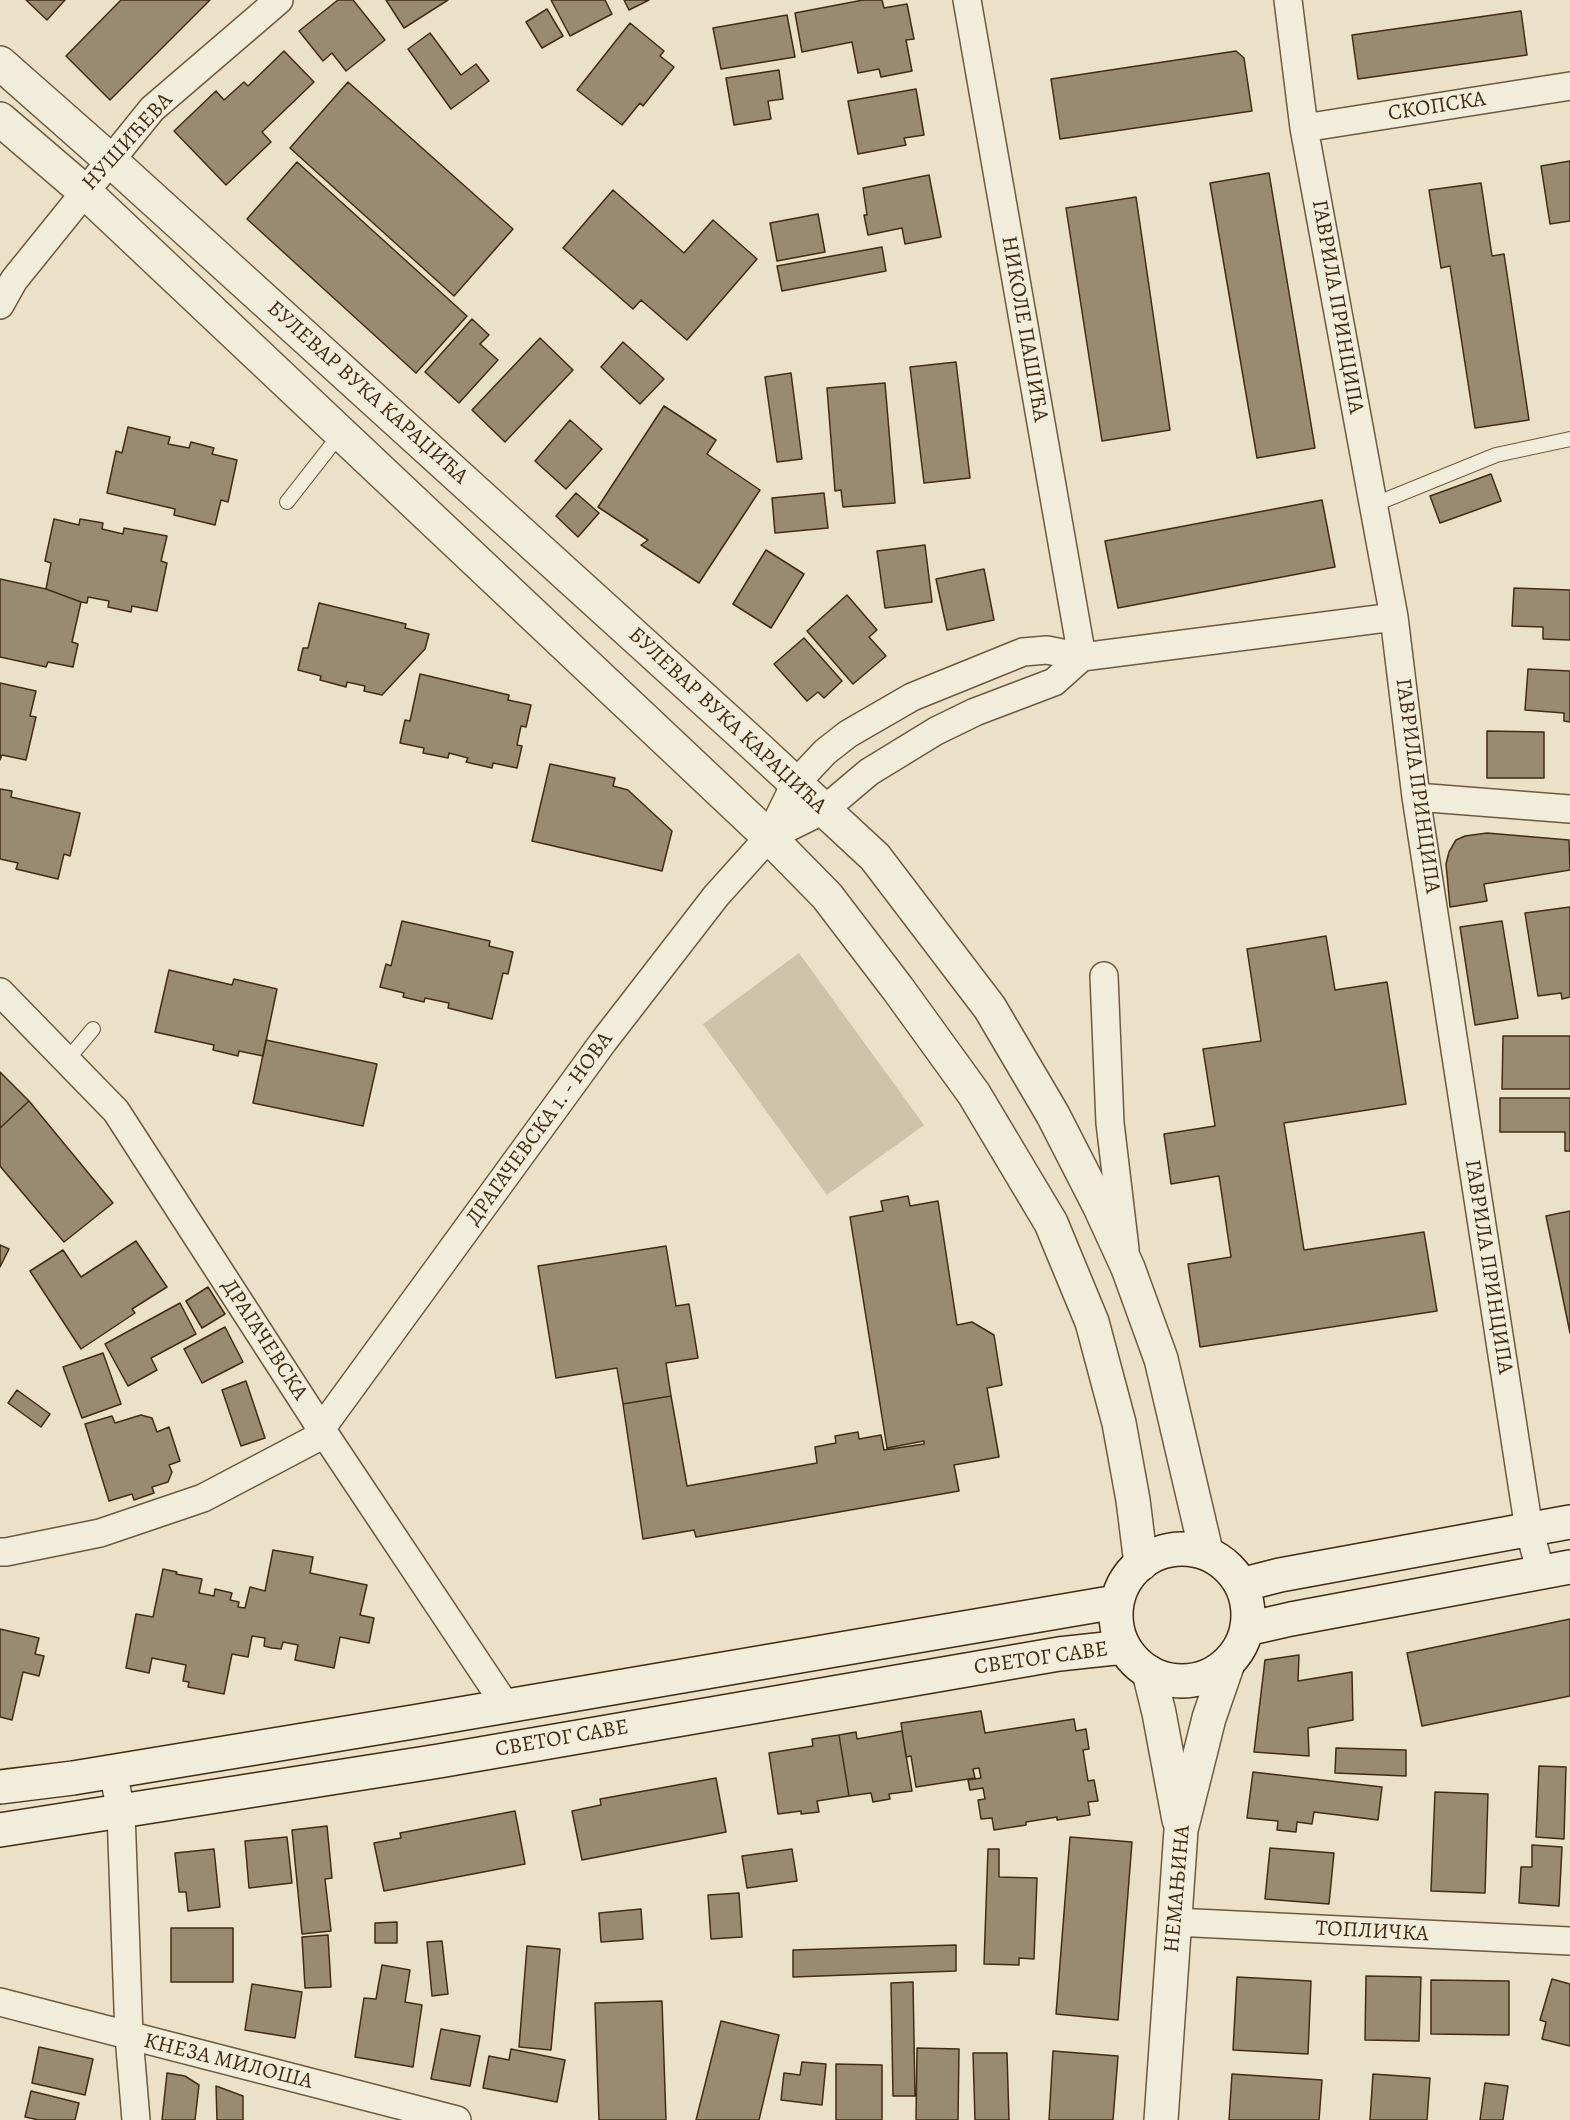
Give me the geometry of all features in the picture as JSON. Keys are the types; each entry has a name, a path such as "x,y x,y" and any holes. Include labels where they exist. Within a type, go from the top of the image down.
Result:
{"street":[{"name":"НУШИЋЕВА","path":"0,305 14,280 152,109 279,0"},
{"name":"НИКОЛЕ ПАШИЋА","path":"967,0 1082,657"},
{"name":"ГАВРИЛА ПРИНЦИПА","path":"1288,0 1304,128 1395,617 1416,797 1529,1529 1555,1570"},
{"name":"БУЛЕВАР ВУКА КАРАЏИЋА","path":"0,63 110,160 875,857 990,1008 1053,1115 1100,1207 1128,1268 1161,1359 1206,1551"},
{"name":"СКОПСКА","path":"1304,128 1570,86"},
{"name":"БУЛЕВАР ВУКА КАРАЏИЋА","path":"0,119 84,191 769,837 827,896 974,1094 1052,1223 1092,1322 1119,1423 1133,1500 1141,1564"},
{"path":"769,837 795,784 825,752 848,734 912,697 1023,652 1047,650 1082,657 1395,617"},
{"path":"769,837 824,810 868,772 936,732 975,712 1054,682 1082,657"},
{"path":"1416,797 1570,809"},
{"name":"ДРАГАЧЕВСКА 1. - НОВА","path":"0,1552 100,1533 203,1498 313,1440 603,1042 716,896 769,837"},
{"path":"1104,976 1110,1123 1128,1268"},
{"name":"ДРАГАЧЕВСКА","path":"0,992 116,1111 322,1430 506,1706"},
{"path":"1241,1585 1280,1575 1570,1522"},
{"path":"1174,1549 1206,1551 1232,1571 1241,1585 1248,1609 1245,1641 1228,1663 1210,1675 1190,1681 1168,1680 1149,1672 1134,1661 1124,1647 1117,1627 1116,1602 1123,1586 1141,1564 1153,1555 1174,1549"},
{"path":"1247,1629 1555,1570"},
{"name":"СВЕТОГ САВЕ","path":"0,1787 113,1771 506,1706 1116,1602"},
{"name":"СВЕТОГ САВЕ","path":"0,1830 440,1761 1059,1654 1124,1647"},
{"name":"НЕМАЊИНА","path":"1161,2120 1181,1830 1209,1718 1228,1663"},
{"path":"1149,1672 1181,1830"},
{"path":"113,1771 121,1812 129,2036 136,2120"},
{"name":"ТОПЛИЧКА","path":"1173,1922 1570,1941"},
{"name":"КНЕЗА МИЛОША","path":"0,2002 457,2120"}],"lane":[{"path":"287,502 341,434"},
{"path":"1373,505 1496,454 1570,439"},
{"path":"67,1060 93,1029"}],"shaded area":[{"path":"799,953 924,1125 827,1195 703,1024"}],"building":[{"path":"26,0 65,0 47,20"},
{"path":"121,0 210,0 110,100 66,56"},
{"path":"338,0 353,0 385,40 346,71 332,53 323,61 299,31"},
{"path":"386,0 448,0 404,28"},
{"path":"551,0 605,0 612,14 570,36"},
{"path":"624,0 649,0 629,10"},
{"path":"863,0 882,0 884,8 907,4 914,39 906,40 912,71 881,77 879,69 858,73 852,42 802,52 795,13"},
{"path":"547,9 563,36 542,48 526,22"},
{"path":"1521,11 1527,55 1358,79 1352,35"},
{"path":"787,15 795,57 721,69 713,28"},
{"path":"630,23 664,51 660,56 674,67 643,106 640,103 622,125 577,90"},
{"path":"430,33 461,75 476,64 489,81 451,109 408,49"},
{"path":"284,51 314,82 262,132 271,142 226,185 174,131 216,91 224,100 244,82 248,86"},
{"path":"1236,51 1244,58 1252,111 1060,139 1051,79"},
{"path":"779,70 783,99 768,101 771,119 734,125 726,78"},
{"path":"348,82 513,229 454,296 290,148"},
{"path":"916,89 924,135 904,138 906,145 858,154 848,101"},
{"path":"1570,161 1570,221 1550,224 1541,166"},
{"path":"297,162 467,316 416,373 247,219"},
{"path":"1269,173 1315,448 1257,458 1210,183"},
{"path":"929,175 941,237 905,244 902,228 868,235 864,215 867,215 863,188"},
{"path":"1481,183 1492,256 1504,254 1529,420 1475,428 1450,266 1441,268 1429,190"},
{"path":"613,190 684,253 713,220 757,259 687,340 641,300 633,309 563,248"},
{"path":"1136,197 1170,430 1102,441 1066,208"},
{"path":"818,214 825,252 777,261 770,223"},
{"path":"882,247 886,271 782,291 777,266"},
{"path":"472,319 489,335 480,344 498,360 459,403 425,372"},
{"path":"540,338 573,370 505,442 472,410"},
{"path":"623,342 664,379 640,404 601,367"},
{"path":"956,362 970,478 924,483 910,367"},
{"path":"791,373 802,459 777,462 765,377"},
{"path":"885,383 895,503 843,507 841,490 835,491 827,388"},
{"path":"664,406 716,440 707,454 760,490 699,583 641,545 648,540 598,507"},
{"path":"570,420 602,449 566,489 535,461"},
{"path":"128,427 170,437 168,444 189,448 191,442 214,448 212,454 237,460 228,502 221,500 215,525 174,515 175,509 107,493 116,451 122,453"},
{"path":"1491,474 1501,501 1440,523 1430,496"},
{"path":"576,493 599,513 578,537 556,516"},
{"path":"824,493 828,528 775,533 772,498"},
{"path":"1322,500 1335,567 1118,608 1105,541"},
{"path":"54,519 79,525 80,519 103,523 102,529 123,534 124,528 167,536 161,561 167,563 157,611 132,606 131,612 108,607 109,601 88,597 87,603 81,602 46,589 51,563 45,561"},
{"path":"925,545 932,602 885,608 877,551"},
{"path":"766,550 804,574 771,628 733,604"},
{"path":"984,569 994,620 947,630 936,579"},
{"path":"0,579 46,589 81,602 72,642 78,644 73,667 48,662 46,667 0,657"},
{"path":"1514,588 1570,590 1570,640 1543,639 1543,627 1512,626"},
{"path":"847,595 877,630 869,637 886,656 853,684 807,631"},
{"path":"319,603 406,624 405,628 429,634 425,649 382,695 364,691 365,686 347,682 346,687 320,680 321,676 298,670 303,648 308,648"},
{"path":"804,638 842,681 824,698 818,692 807,701 774,664"},
{"path":"1528,669 1570,671 1570,722 1564,721 1564,713 1525,710"},
{"path":"420,674 509,695 508,700 531,705 526,727 521,726 517,745 522,746 517,768 493,763 492,768 466,762 468,758 449,753 448,758 423,753 424,748 400,743 405,720 410,721"},
{"path":"0,683 36,691 30,716 36,717 26,760 2,755 0,760"},
{"path":"1487,731 1544,732 1544,778 1487,778"},
{"path":"550,764 615,778 613,786 628,790 672,831 662,871 532,841"},
{"path":"0,789 12,791 11,797 80,813 70,856 64,854 58,879 16,869 18,863 0,859"},
{"path":"1487,833 1569,840 1570,870 1484,884 1487,901 1450,907 1446,864 1449,852 1456,840 1465,836"},
{"path":"1570,907 1570,997 1562,999 1561,993 1538,996 1525,913"},
{"path":"402,921 490,941 489,946 513,952 508,974 503,973 492,1019 448,1008 449,1003 425,998 424,1002 403,997 404,993 380,987 386,964 391,966"},
{"path":"1502,921 1518,1018 1475,1025 1460,927"},
{"path":"1326,936 1335,990 1387,982 1406,1104 1284,1123 1304,1250 1424,1232 1437,1311 1200,1347 1188,1264 1231,1257 1219,1176 1171,1184 1164,1134 1215,1126 1203,1049 1261,1041 1247,949"},
{"path":"169,970 232,985 234,979 277,989 263,1056 239,1051 238,1056 213,1050 214,1045 155,1032"},
{"path":"1503,1036 1570,1036 1570,1089 1502,1089"},
{"path":"266,1040 377,1064 363,1126 253,1103"},
{"path":"0,1072 29,1101 0,1128"},
{"path":"1500,1098 1570,1098 1570,1151 1565,1151 1565,1132 1500,1132"},
{"path":"29,1101 113,1203 64,1242 0,1166 0,1128"},
{"path":"908,1196 910,1206 938,1201 957,1325 972,1322 994,1335 1002,1385 987,1388 999,1457 954,1465 959,1491 696,1537 694,1530 643,1539 623,1404 671,1396 687,1486 817,1463 815,1447 836,1443 835,1436 858,1432 859,1439 881,1435 884,1450 924,1444 924,1441 887,1448 850,1217 883,1211 881,1201"},
{"path":"1570,1211 1570,1333 1546,1216"},
{"path":"136,1241 167,1287 132,1309 135,1313 81,1349 30,1271 63,1250 81,1277"},
{"path":"0,1245 9,1249 0,1267"},
{"path":"666,1246 676,1306 689,1304 698,1358 666,1363 671,1396 623,1404 617,1368 556,1378 538,1266"},
{"path":"208,1287 225,1314 202,1328 186,1301"},
{"path":"180,1303 196,1334 151,1358 157,1370 128,1386 105,1344"},
{"path":"225,1327 243,1362 202,1383 184,1349"},
{"path":"103,1353 121,1404 82,1418 63,1367"},
{"path":"246,1381 265,1438 241,1446 222,1390"},
{"path":"17,1390 50,1414 41,1427 8,1403"},
{"path":"141,1415 152,1418 157,1432 169,1427 180,1461 169,1465 172,1472 168,1482 152,1487 154,1493 134,1500 132,1494 109,1501 85,1424 112,1416 115,1423"},
{"path":"273,1550 313,1557 310,1573 367,1585 360,1615 374,1618 369,1643 340,1637 334,1668 295,1660 298,1645 283,1642 281,1649 272,1648 264,1646 265,1638 252,1636 248,1657 232,1654 224,1694 188,1687 189,1682 183,1681 186,1665 152,1658 149,1673 126,1668 136,1614 153,1617 163,1569 202,1579 199,1593 214,1596 215,1589 232,1593 230,1600 239,1602 238,1607 245,1608 250,1587 265,1591"},
{"path":"1570,1619 1570,1696 1422,1726 1407,1653"},
{"path":"0,1629 39,1638 35,1654 44,1656 39,1676 23,1672 12,1720 0,1717"},
{"path":"1299,1655 1298,1681 1352,1672 1353,1720 1308,1728 1309,1756 1254,1752 1265,1660"},
{"path":"981,1711 985,1733 1074,1719 1076,1731 1086,1729 1089,1749 1083,1750 1088,1781 1094,1780 1098,1801 1088,1802 1090,1815 1057,1820 1057,1817 994,1830 992,1818 981,1819 978,1800 985,1799 983,1788 970,1790 968,1780 981,1778 979,1768 973,1769 975,1778 916,1787 911,1756 906,1757 901,1723"},
{"path":"902,1731 912,1791 889,1794 890,1799 873,1802 871,1793 849,1796 839,1735 856,1732 857,1739"},
{"path":"839,1735 849,1796 817,1801 819,1812 801,1814 801,1811 778,1814 769,1753 813,1746 812,1739"},
{"path":"1336,1748 1406,1750 1406,1776 1335,1773"},
{"path":"1539,1766 1566,1767 1564,1839 1536,1837"},
{"path":"1253,1772 1382,1787 1378,1820 1314,1812 1312,1824 1297,1822 1296,1832 1277,1830 1278,1821 1247,1818"},
{"path":"716,1778 726,1832 582,1860 572,1811 601,1805 600,1799"},
{"path":"1435,1792 1488,1794 1485,1893 1431,1891"},
{"path":"515,1811 525,1864 384,1891 374,1843 401,1838 400,1833"},
{"path":"327,1826 332,1878 325,1879 331,1931 302,1934 292,1830"},
{"path":"287,1837 292,1883 249,1888 245,1841"},
{"path":"1070,1837 1132,1842 1118,2020 1056,2014"},
{"path":"1532,1845 1562,1847 1559,1906 1519,1903 1521,1867 1532,1867"},
{"path":"1270,1848 1334,1853 1329,1904 1265,1899"},
{"path":"214,1849 220,1907 188,1911 186,1892 179,1892 175,1853"},
{"path":"792,1849 797,1881 747,1888 742,1856"},
{"path":"988,1849 999,1849 999,1877 1037,1878 1034,1959 1019,1958 1019,1965 984,1964"},
{"path":"739,1893 742,1937 711,1939 708,1895"},
{"path":"641,1909 643,1939 601,1942 599,1913"},
{"path":"397,1922 397,1943 375,1943 375,1923"},
{"path":"171,1928 233,1928 233,1982 171,1982"},
{"path":"328,1935 331,1987 305,1988 302,1937"},
{"path":"442,1941 448,1994 432,1996 427,1942"},
{"path":"956,1945 956,1971 793,1977 793,1950"},
{"path":"527,1946 560,1949 551,2050 519,2047"},
{"path":"382,1965 410,1970 405,2002 422,2005 413,2067 355,2057 364,1998 376,1999"},
{"path":"1366,1976 1421,1977 1419,2041 1365,2040"},
{"path":"1237,1977 1311,1981 1308,2054 1233,2050"},
{"path":"1552,1979 1570,1984 1570,2046 1542,2039 1546,2022 1540,2020"},
{"path":"1431,1980 1509,1981 1509,2035 1431,2034"},
{"path":"913,1982 915,2096 893,2096 891,1983"},
{"path":"252,1984 302,1992 295,2038 245,2030"},
{"path":"662,2001 666,2120 599,2120 595,2003"},
{"path":"721,2021 779,2035 759,2120 696,2120"},
{"path":"441,2029 480,2036 470,2086 431,2079"},
{"path":"39,2047 93,2059 85,2095 32,2083"},
{"path":"917,2048 959,2049 958,2120 916,2120"},
{"path":"511,2049 565,2060 557,2102 483,2088 489,2056 509,2060"},
{"path":"1053,2051 1118,2056 1113,2120 1049,2120"},
{"path":"973,2053 1007,2053 1009,2120 975,2120"},
{"path":"802,2062 826,2064 822,2105 781,2100 784,2073 800,2075"},
{"path":"836,2064 882,2065 882,2120 836,2120"},
{"path":"167,2073 185,2076 199,2085 195,2120 162,2120"},
{"path":"1232,2074 1322,2080 1319,2120 1229,2120"},
{"path":"1373,2074 1430,2078 1427,2120 1370,2120"},
{"path":"1485,2083 1508,2086 1503,2120 1480,2120"},
{"path":"216,2086 243,2096 243,2120 217,2120"},
{"path":"31,2091 79,2103 75,2120 39,2120 25,2117"}]}
